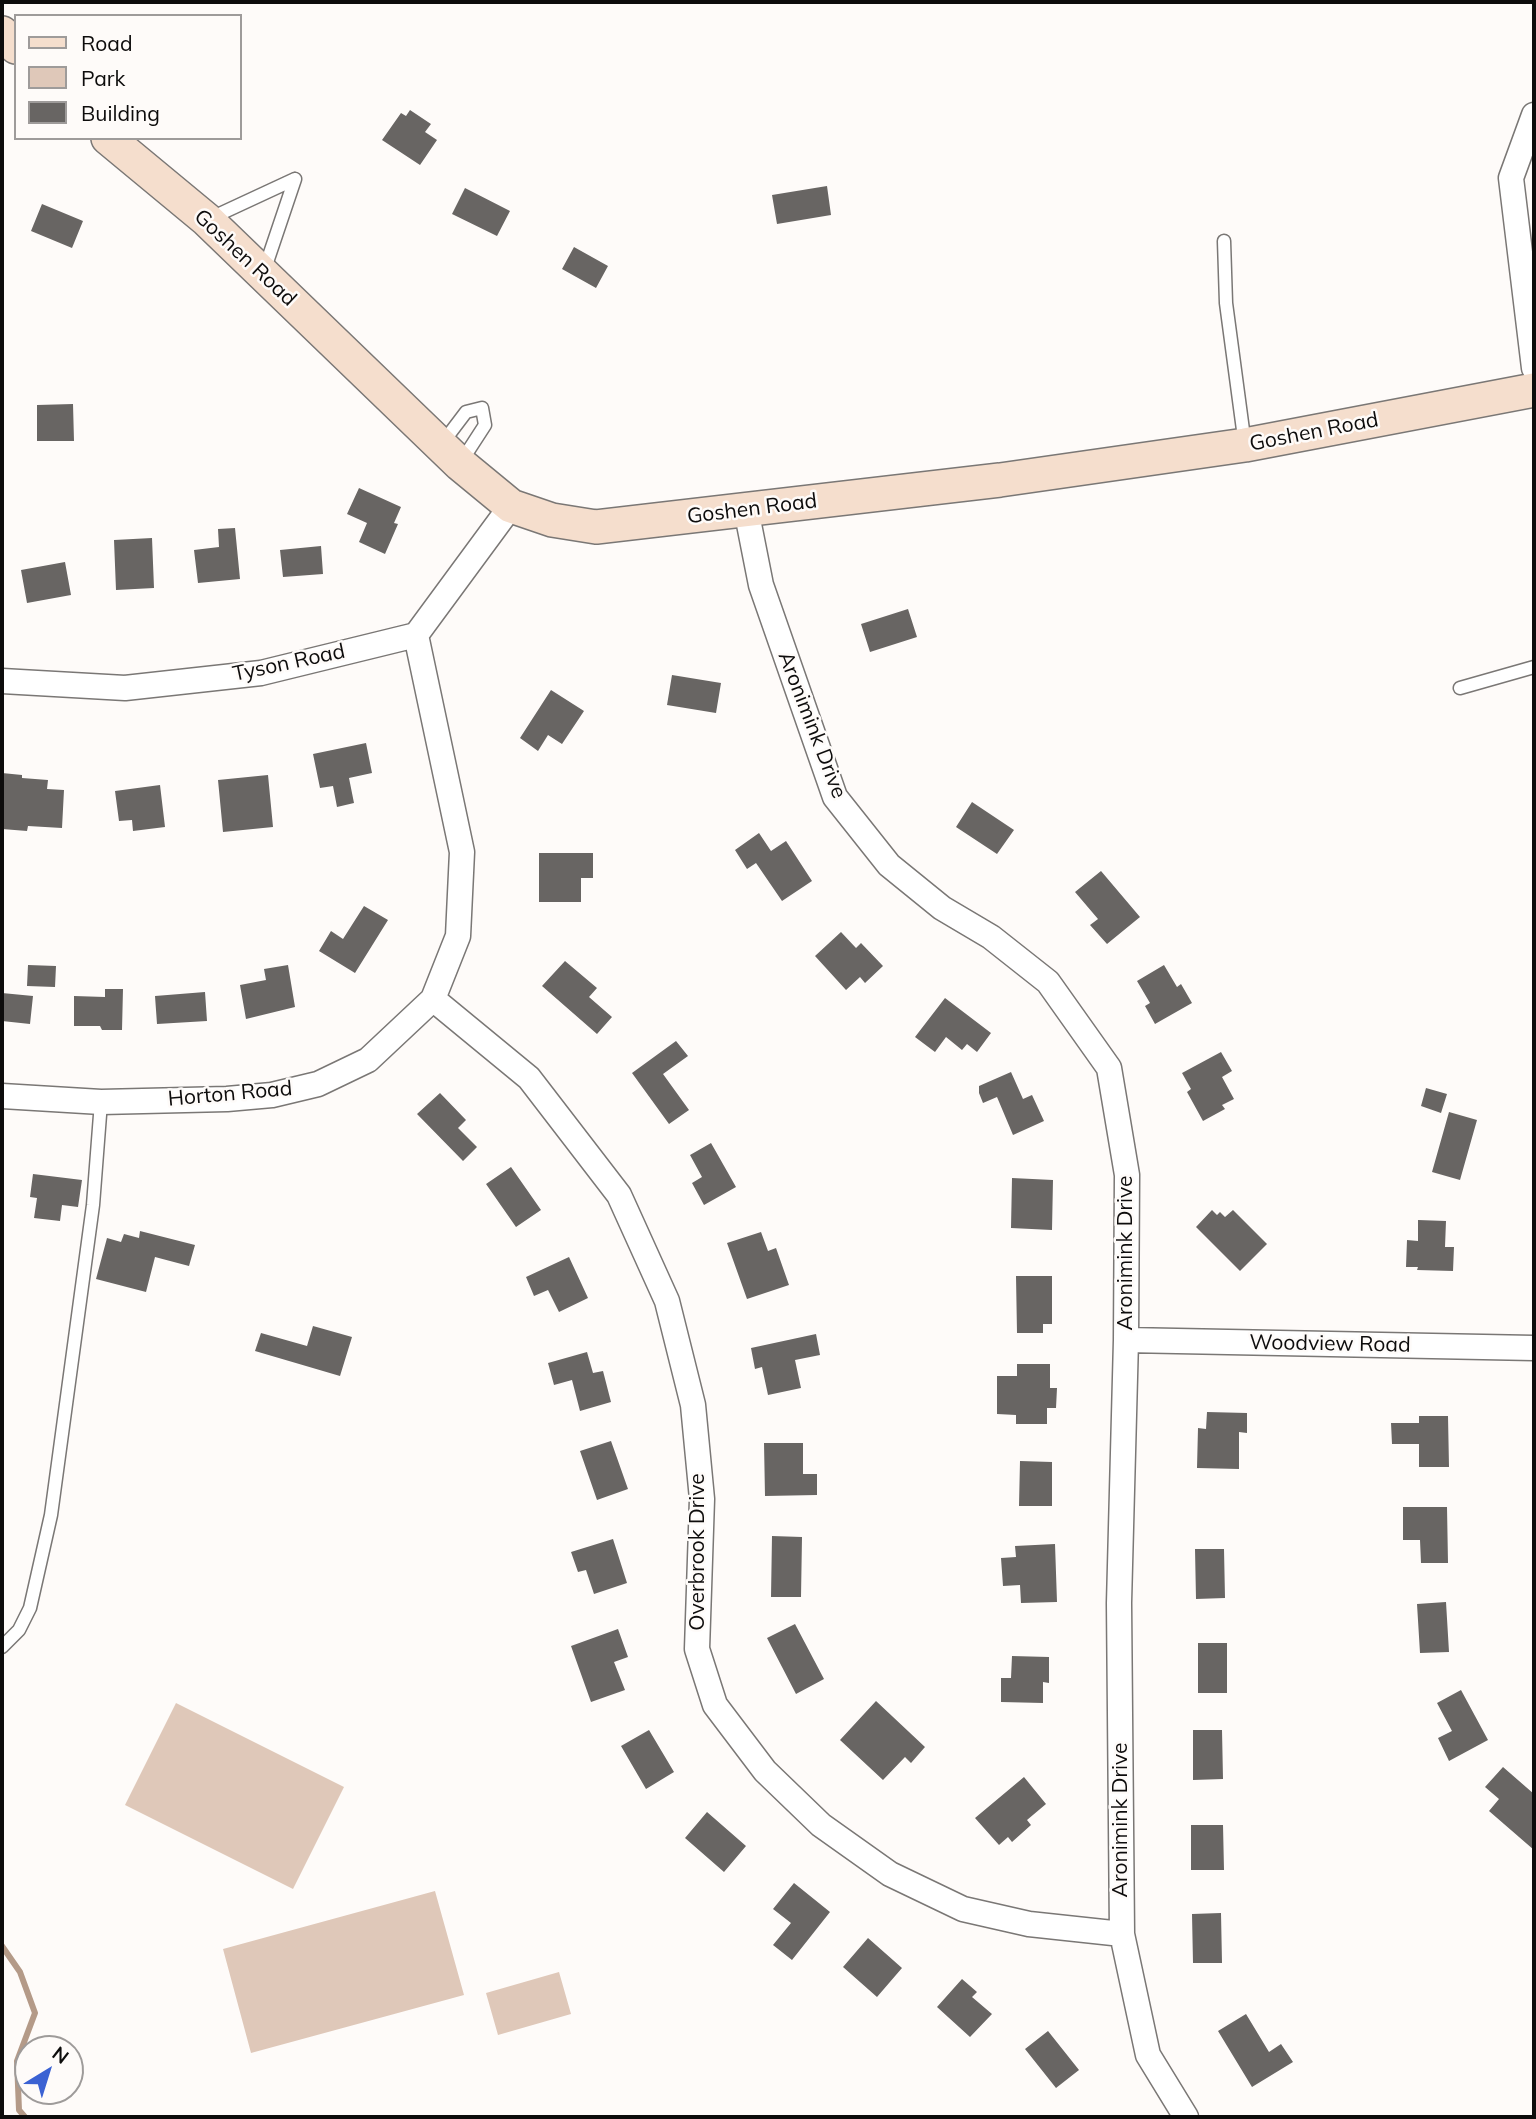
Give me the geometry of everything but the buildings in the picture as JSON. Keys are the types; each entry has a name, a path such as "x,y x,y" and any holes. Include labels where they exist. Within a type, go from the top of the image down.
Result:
{"street":[{"path":"1534,115 1511,178 1534,368"},
{"name":"Goshen Road","path":"110,140 207,220 450,454 510,506 552,520 596,527 1000,480 1245,445 1534,390"},
{"path":"416,635 510,506"},
{"name":"Aronimink Drive","path":"746,509 761,585 835,797 889,865 942,908 991,937 1048,982 1109,1068 1127,1175 1119,1603 1122,1934 1148,2055 1186,2117"},
{"name":"Tyson Road","path":"2,681 125,688 261,673 416,635"},
{"name":"Horton Road","path":"2,1096 102,1102 227,1099 272,1095 318,1084 368,1060 433,999 458,936 462,852 416,635"},
{"name":"Overbrook Drive","path":"433,999 529,1078 619,1195 667,1301 694,1405 702,1499 697,1649 715,1705 765,1771 821,1825 890,1874 963,1909 1028,1924 1122,1934"},
{"name":"Woodview Road","path":"1126,1339 1534,1348"}],"lane":[{"path":"207,220 295,179 263,274"},
{"path":"1224,241 1226,303 1245,445"},
{"path":"1460,688 1534,667"},
{"path":"2,1647 19,1630 30,1608 51,1515 93,1205 102,1102"}],"green space":[{"path":"176,1703 344,1787 293,1889 125,1805"},
{"path":"435,1891 464,1995 251,2053 223,1949"},
{"path":"559,1972 571,2014 498,2035 486,1993"}],"waterway":[{"path":"2,1946 20,1972 35,2013 17,2061 19,2110 25,2117"}]}
